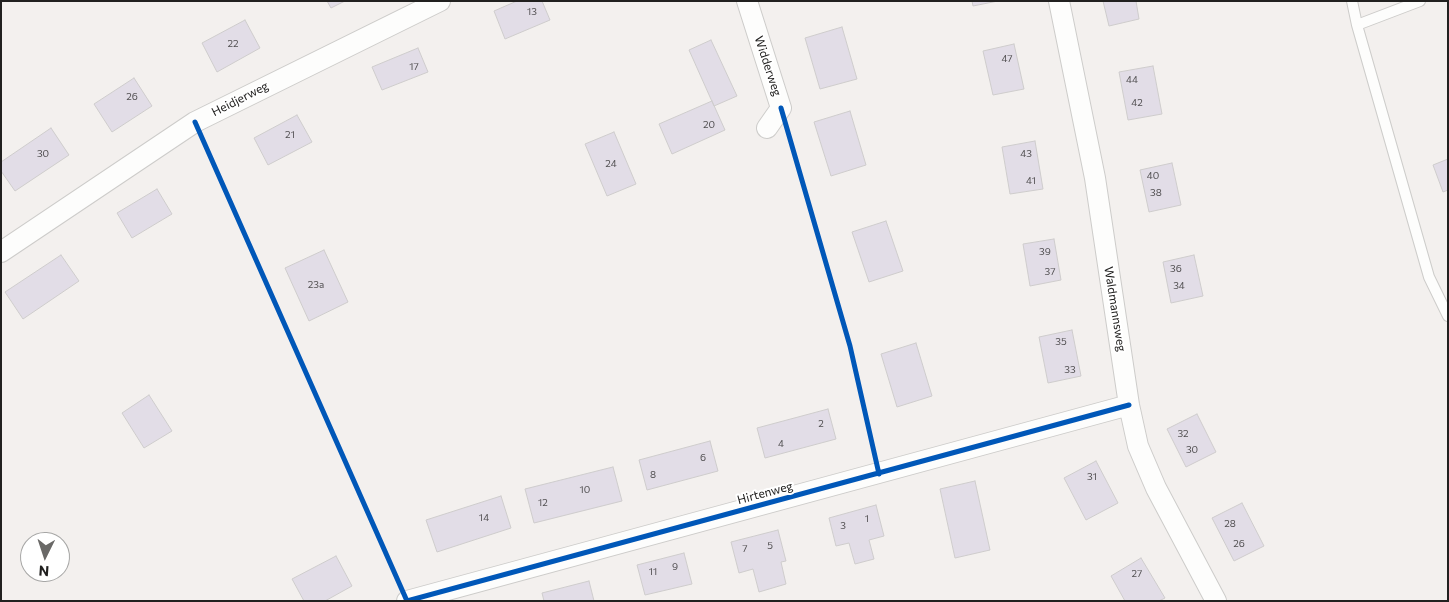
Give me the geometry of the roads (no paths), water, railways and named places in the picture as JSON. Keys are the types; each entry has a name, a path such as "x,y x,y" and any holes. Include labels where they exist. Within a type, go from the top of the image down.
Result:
{"street":[{"name":"Heidjerweg","path":"1,252 195,122 440,1"},
{"name":"Widderweg","path":"746,1 781,108 767,128"},
{"name":"Waldmannsweg","path":"1059,1 1095,178 1129,405 1138,446 1156,488 1216,601"},
{"name":"Hirtenweg","path":"407,601 1129,405"}],"lane":[{"path":"1352,1 1357,25 1429,277 1448,316"},
{"path":"1357,25 1420,1"}]}
